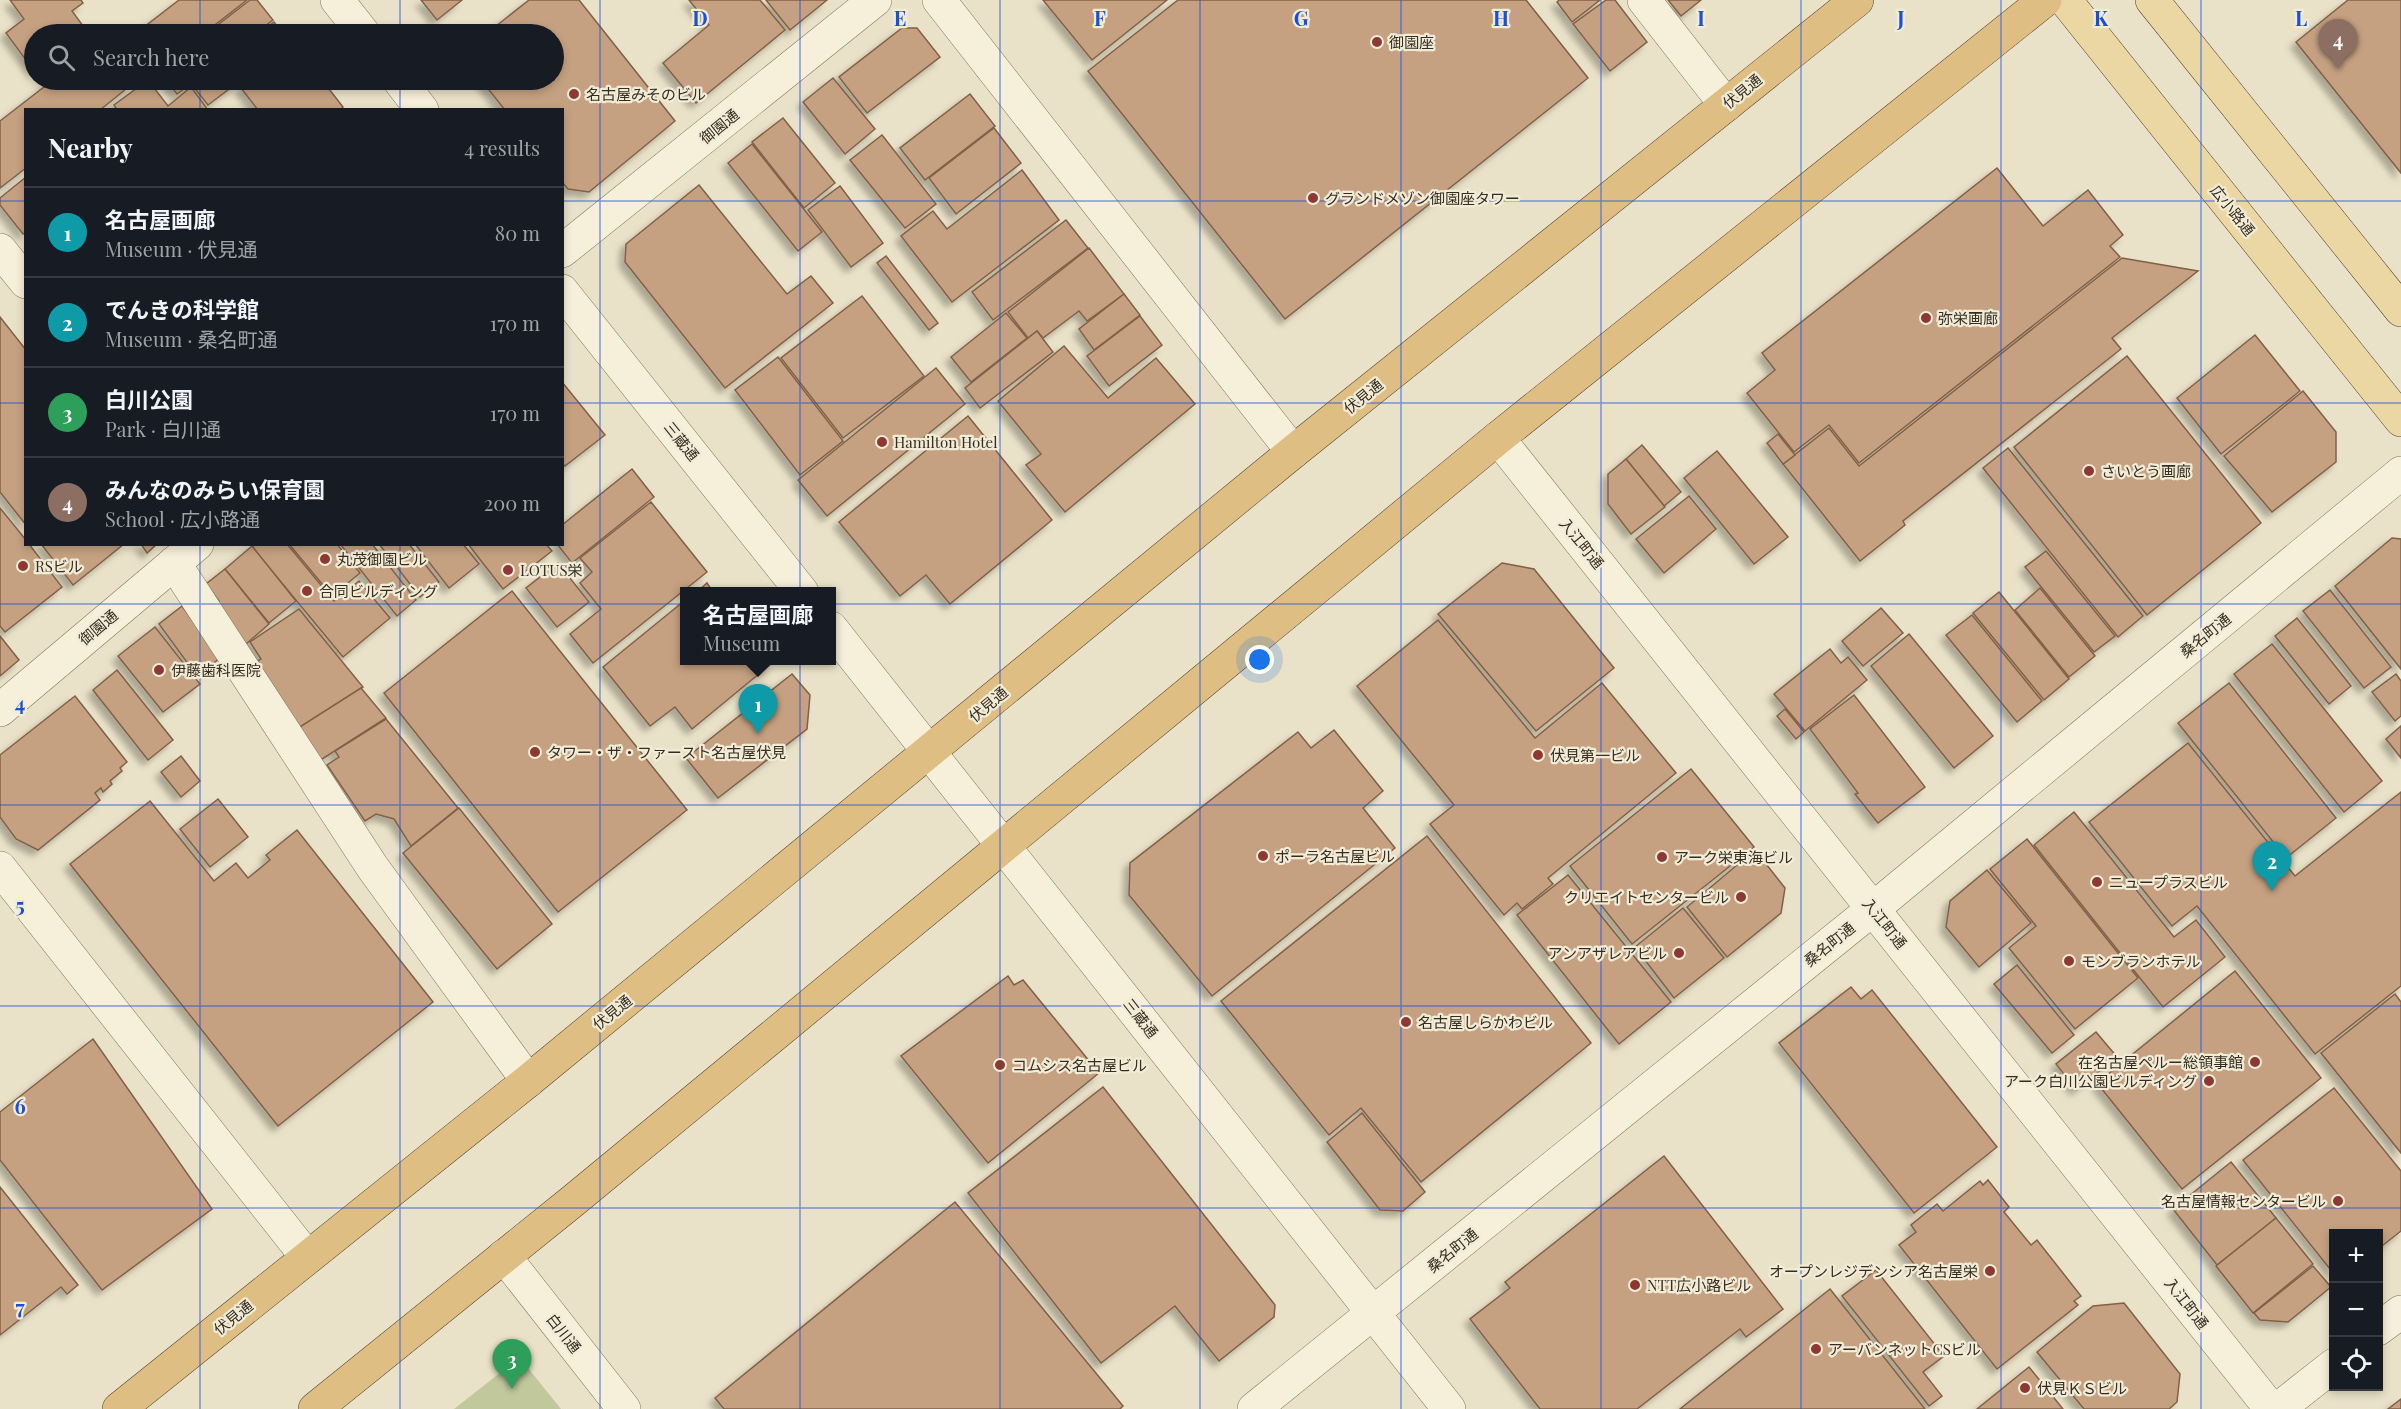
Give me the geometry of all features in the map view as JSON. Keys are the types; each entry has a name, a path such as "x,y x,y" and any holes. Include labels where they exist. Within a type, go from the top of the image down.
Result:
{"highway":[{"name":"伏見通","path":"119,1409 528,1081 1293,452 1857,0"},
{"path":"315,1409 1004,846 1498,438 2045,0"}],"main road":[{"name":"広小路通","path":"2064,0 2401,420"},
{"path":"2152,0 2401,310"}],"street":[{"path":"337,0 356,24"},
{"name":"御園通","path":"564,249 875,0"},
{"path":"939,0 1293,452"},
{"path":"1644,0 1726,105"},
{"path":"407,90 420,108"},
{"path":"0,250 24,280"},
{"name":"三蔵通","path":"564,294 799,587"},
{"name":"入江町通","path":"1498,438 2271,1409"},
{"name":"桑名町通","path":"1254,1409 1874,908 2401,473"},
{"path":"185,554 373,868 528,1081"},
{"name":"御園通","path":"0,710 185,554"},
{"name":"三蔵通","path":"836,634 1449,1409"},
{"path":"0,868 307,1257"},
{"name":"白川通","path":"504,1256 624,1409"},
{"path":"2383,1326 2401,1312"},
{"path":"2278,1409 2329,1369"}],"green space":[{"path":"510,1365 528,1368 561,1409 454,1409"}],"building":[{"path":"10,0 81,0 83,3 72,11 82,24 24,24 24,57 6,33 24,19"},
{"path":"179,0 247,0 216,24 148,24"},
{"path":"250,0 257,0 273,20 268,24 219,24"},
{"path":"421,0 462,0 437,20"},
{"name":"名古屋みそのビル","path":"529,0 579,0 675,121 589,192 568,189 564,184 564,108 503,108 489,90 564,90 564,24 499,24"},
{"path":"689,0 760,0 785,30 696,103 663,63 709,25"},
{"path":"766,0 827,0 790,30"},
{"path":"1043,0 1167,0 1092,60"},
{"name":"グランドメゾン御園座タワー","path":"1178,0 1526,0 1588,78 1285,319 1088,71"},
{"path":"1559,0 1600,0 1572,22 1557,2"},
{"path":"1606,0 1615,0 1647,42 1610,71 1573,24"},
{"path":"1668,0 1701,0 1681,16"},
{"path":"2348,0 2401,0 2401,173 2296,42"},
{"path":"902,28 917,28 940,57 867,113 839,77"},
{"path":"833,78 875,129 845,154 803,102"},
{"path":"40,90 125,90 102,108 24,108 24,170 0,188 0,121"},
{"path":"134,90 156,90 168,106 187,90 193,90 207,108 116,108 114,105"},
{"path":"196,90 228,90 208,105"},
{"path":"243,90 330,90 343,107 342,108 256,108"},
{"path":"970,94 995,126 925,180 900,148"},
{"path":"783,118 835,183 804,208 752,142"},
{"path":"994,128 1021,163 956,214 929,178"},
{"path":"882,135 936,204 905,228 850,160"},
{"path":"752,144 822,232 798,251 728,163"},
{"path":"1997,168 2043,226 2088,190 2123,235 2110,246 2120,257 1859,463 1829,425 1794,452 1747,393 1775,370 1762,353"},
{"path":"1022,170 1059,220 952,302 901,236 933,211 947,229"},
{"path":"24,179 23,234 0,205 0,198"},
{"path":"699,185 787,294 811,276 833,303 725,388 625,262 626,244"},
{"path":"840,186 883,243 851,267 808,210"},
{"path":"1066,220 1088,248 993,320 972,292"},
{"path":"1089,248 1124,294 1087,321 1079,311 1043,338 1037,331 1028,338 1008,312"},
{"path":"886,256 938,323 929,330 877,263"},
{"path":"2122,258 2198,271 2112,338 2121,349 1903,521 1905,525 1860,561 1783,464 1829,428 1859,466"},
{"path":"1124,294 1140,315 1094,350 1079,329"},
{"path":"862,296 924,376 843,438 781,358"},
{"path":"1006,313 1027,338 971,382 951,357"},
{"path":"1140,316 1162,345 1109,386 1087,356"},
{"path":"0,317 24,347 24,522 0,492"},
{"path":"1037,331 1053,352 980,408 965,388"},
{"path":"2255,335 2300,391 2221,454 2177,398"},
{"path":"1064,346 1108,398 1156,358 1195,404 1065,512 1026,465 1041,454 998,401"},
{"path":"2127,356 2261,523 2147,615 2014,447"},
{"path":"778,357 843,441 800,475 735,390"},
{"name":"Hamilton Hotel","path":"936,368 965,404 827,516 798,480"},
{"path":"564,384 605,435 564,465"},
{"path":"2303,391 2336,432 2336,462 2272,512 2224,456"},
{"path":"968,416 1052,520 950,604 926,575 900,596 839,522"},
{"path":"1778,434 1795,455 1783,464 1767,443"},
{"path":"1642,445 1681,492 1664,506 1626,459"},
{"path":"2008,448 2143,616 2118,637 1983,468"},
{"path":"1717,451 1788,537 1754,564 1684,478"},
{"path":"1626,459 1665,507 1631,534 1608,504 1608,474"},
{"path":"632,469 654,497 572,563 559,546 564,546 564,523"},
{"path":"1689,496 1716,529 1664,573 1636,539"},
{"path":"651,502 707,572 688,587 680,587 680,594 593,663 570,634 601,609 580,583 592,572 580,558"},
{"name":"RSビル","path":"0,508 24,538 24,546 31,546 62,587 5,632 0,626"},
{"path":"2392,538 2401,539 2401,669 2335,586"},
{"path":"43,546 122,546 73,585"},
{"path":"142,546 155,546 147,553"},
{"path":"252,546 296,601 269,623 225,569"},
{"name":"合同ビルディング","path":"289,546 334,601 359,581 390,618 343,657 252,547"},
{"name":"丸茂御園ビル","path":"291,546 339,546 360,573 332,596"},
{"path":"342,546 374,546 416,600 397,616"},
{"path":"381,546 411,546 439,582 420,597"},
{"path":"417,546 465,546 479,564 449,588"},
{"name":"LOTUS栄","path":"470,546 548,546 552,551 503,589"},
{"path":"2046,551 2115,636 2094,652 2025,567"},
{"path":"558,563 589,602 557,627 526,588"},
{"path":"1502,563 1534,569 1614,668 1536,731 1438,614"},
{"path":"225,569 269,624 246,644 214,605 219,601 206,584"},
{"path":"2040,588 2095,656 2069,677 2015,610"},
{"path":"2330,590 2391,667 2364,688 2303,611"},
{"name":"タワー・ザ・ファースト名古屋伏見","path":"512,591 687,810 558,912 384,693"},
{"path":"1999,592 2069,679 2044,700 1973,613"},
{"path":"680,604 680,665 770,665 692,729 675,707 650,726 603,667"},
{"path":"182,606 220,658 197,676 159,624"},
{"path":"1881,608 1903,633 1863,666 1842,641"},
{"path":"299,609 363,687 296,730 252,664 261,659 250,642"},
{"path":"1972,615 2042,701 2017,722 1946,635"},
{"path":"2297,618 2351,686 2329,704 2275,636"},
{"name":"伏見第一ビル","path":"1438,620 1535,738 1602,683 1676,773 1548,878 1553,884 1522,909 1517,903 1504,915 1430,824 1454,805 1357,686"},
{"name":"伊藤歯科医院","path":"155,627 200,684 163,712 118,656"},
{"path":"1909,634 1993,736 1954,768 1871,666"},
{"path":"0,636 19,660 0,676"},
{"path":"2272,644 2382,781 2344,812 2234,674"},
{"path":"1830,649 1841,663 1848,657 1867,680 1805,731 1774,694"},
{"path":"117,670 173,740 148,760 93,690"},
{"path":"792,674 810,695 807,729 718,798 686,758"},
{"path":"2396,674 2401,681 2401,716 2395,721 2372,692"},
{"path":"2229,683 2336,818 2286,858 2178,723"},
{"path":"361,688 386,718 316,763 295,730"},
{"path":"1854,695 1925,787 1878,823 1810,729"},
{"path":"75,696 127,762 120,768 122,771 110,781 112,784 103,792 101,788 95,793 100,800 38,850 16,839 0,817 0,755"},
{"path":"1785,709 1804,732 1796,739 1777,716"},
{"path":"386,719 458,808 411,846 394,819 376,814 365,821 327,765 339,757 335,751"},
{"path":"2401,726 2401,758 2386,739"},
{"name":"ポーラ名古屋ビル","path":"1334,730 1383,791 1363,808 1395,848 1212,996 1129,895 1130,863 1298,732 1311,748"},
{"path":"2188,743 2295,876 2401,792 2401,986 2315,1054 2197,906 2172,926 2089,822"},
{"path":"181,756 200,781 181,797 161,772"},
{"name":"アーク栄東海ビル","path":"1691,769 1754,847 1632,944 1570,866"},
{"path":"218,799 248,837 210,867 180,829"},
{"path":"150,801 214,881 236,863 248,878 270,860 266,855 297,830 433,1002 278,1126 70,864"},
{"path":"459,808 552,924 497,969 403,853"},
{"name":"ニュープラスビル","path":"2074,812 2174,937 2196,920 2225,957 2163,1007 2034,845"},
{"name":"名古屋しらかわビル","path":"1427,836 1591,1043 1421,1182 1361,1108 1329,1135 1221,1001"},
{"path":"2027,839 2138,978 2075,1029 2009,948 2036,926 1990,869"},
{"name":"クリエイトセンタービル","path":"1755,850 1785,888 1781,913 1727,957 1687,907"},
{"path":"1987,870 2031,923 1979,967 1946,927 1950,901"},
{"path":"1568,875 1671,1002 1619,1044 1517,915"},
{"name":"アンアザレアビル","path":"1683,908 1724,958 1674,998 1635,947"},
{"path":"2017,965 2074,1035 2052,1053 1994,984"},
{"name":"アーク白川公園ビルディング","path":"2235,971 2321,1078 2182,1189 2097,1083"},
{"name":"コムシス名古屋ビル","path":"1008,976 1014,985 1023,980 1099,1073 988,1163 901,1056"},
{"path":"1851,987 1861,999 1872,990 1997,1147 1914,1213 1779,1043"},
{"path":"2395,994 2401,1002 2401,1153 2321,1053"},
{"path":"2096,1032 2117,1057 2076,1090 2056,1064"},
{"path":"93,1039 212,1209 102,1290 0,1160 0,1112"},
{"path":"1103,1087 1275,1305 1274,1317 1219,1361 1175,1306 1101,1363 968,1193"},
{"name":"名古屋情報センタービル","path":"2334,1088 2401,1171 2401,1231 2383,1245 2383,1229 2329,1229 2329,1268 2243,1160"},
{"path":"1362,1113 1425,1192 1403,1211 1380,1210 1327,1142"},
{"name":"NTT広小路ビル","path":"1664,1156 1783,1309 1746,1337 1740,1329 1637,1409 1540,1409 1470,1319 1510,1288 1505,1282"},
{"path":"2231,1162 2276,1218 2217,1265 2173,1209"},
{"name":"オープンレジデンシア名古屋栄","path":"1988,1180 2009,1207 2004,1212 2031,1245 2037,1240 2081,1296 2074,1301 2078,1305 1997,1369 1899,1245 1916,1232 1911,1225 1937,1204 1943,1211 1980,1181 1983,1185"},
{"path":"0,1187 78,1285 67,1294 61,1287 0,1335"},
{"path":"955,1202 1123,1406 1120,1409 724,1409 715,1398"},
{"path":"2276,1218 2313,1264 2253,1313 2216,1266"},
{"path":"2313,1266 2329,1285 2329,1289 2288,1322 2260,1320 2254,1313"},
{"path":"1876,1270 1944,1356 1923,1372 1942,1396 1929,1406 1842,1296"},
{"name":"アーバンネットCSビル","path":"1830,1289 1925,1409 1680,1409"},
{"path":"2124,1303 2180,1374 2177,1402 2169,1409 2084,1409 2037,1352 2093,1306"},
{"name":"伏見ＫＳビル","path":"2029,1367 2063,1409 1977,1409"},
{"path":"2401,1399 2401,1409 2388,1409"}],"place":[{"name":"御園座","path":"1377,42"},
{"name":"みんなのみらい保育園","path":"2338,69"},
{"name":"名古屋みそのビル","path":"574,94"},
{"name":"グランドメゾン御園座タワー","path":"1313,198"},
{"name":"弥栄画廊","path":"1926,318"},
{"name":"Hamilton Hotel","path":"882,442"},
{"name":"さいとう画廊","path":"2089,471"},
{"name":"丸茂御園ビル","path":"325,559"},
{"name":"RSビル","path":"23,566"},
{"name":"LOTUS栄","path":"508,570"},
{"name":"合同ビルディング","path":"307,591"},
{"name":"伊藤歯科医院","path":"159,670"},
{"name":"名古屋画廊","path":"758,734"},
{"name":"タワー・ザ・ファースト名古屋伏見","path":"535,752"},
{"name":"伏見第一ビル","path":"1538,755"},
{"name":"ポーラ名古屋ビル","path":"1263,856"},
{"name":"アーク栄東海ビル","path":"1662,857"},
{"name":"ニュープラスビル","path":"2097,882"},
{"name":"でんきの科学館","path":"2272,891"},
{"name":"クリエイトセンタービル","path":"1741,897"},
{"name":"アンアザレアビル","path":"1679,953"},
{"name":"モンブランホテル","path":"2069,961"},
{"name":"名古屋しらかわビル","path":"1406,1022"},
{"name":"在名古屋ペルー総領事館","path":"2255,1062"},
{"name":"コムシス名古屋ビル","path":"1000,1065"},
{"name":"アーク白川公園ビルディング","path":"2209,1081"},
{"name":"名古屋情報センタービル","path":"2338,1201"},
{"name":"オープンレジデンシア名古屋栄","path":"1990,1271"},
{"name":"NTT広小路ビル","path":"1635,1285"},
{"name":"アーバンネットCSビル","path":"1816,1349"},
{"name":"伏見ＫＳビル","path":"2025,1388"},
{"name":"白川公園","path":"512,1389"}]}
